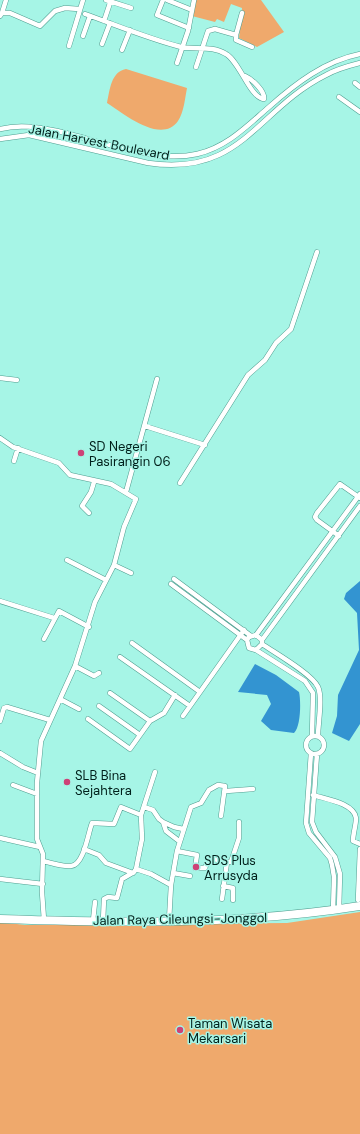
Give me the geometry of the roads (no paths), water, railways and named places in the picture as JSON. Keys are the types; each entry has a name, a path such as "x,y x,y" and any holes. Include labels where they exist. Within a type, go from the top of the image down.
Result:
{"main road":[{"name":"Jalan Raya Cileungsi-Jonggol","path":"0,918 93,921 170,921 274,918 336,910 359,903"}],"street":[{"path":"1,15 6,0"},
{"path":"68,46 83,0"},
{"path":"163,0 157,15 189,28"},
{"path":"167,0 192,10"},
{"path":"177,63 189,28 194,0"},
{"path":"104,21 109,1 131,8"},
{"path":"1,15 10,13 40,26 55,11 65,8 79,9"},
{"path":"242,13 236,40 252,47"},
{"path":"83,36 88,15 182,47 203,47 226,54 245,76 250,79 262,92 264,99 270,106"},
{"path":"102,44 110,23"},
{"path":"196,67 208,31 212,29 236,36"},
{"path":"122,50 130,30"},
{"name":"Jalan Harvest Boulevard","path":"0,129 11,126 36,127 156,156 177,157 210,150 239,134 302,80 338,60 360,54"},
{"path":"338,60 341,68"},
{"name":"Jalan Harvest Boulevard","path":"0,139 29,135 164,165 186,164 210,159 231,149 243,141 306,87 341,68 360,63"},
{"path":"355,83 360,87"},
{"path":"339,97 359,109"},
{"path":"239,134 243,141"},
{"path":"180,483 248,375 265,360 276,343 291,329 317,252"},
{"path":"0,378 17,380"},
{"path":"126,492 145,426 156,379"},
{"path":"145,426 205,445"},
{"path":"0,438 18,448 59,464 70,475 94,482 111,484 136,499 124,527 114,565 95,602 76,666 41,741 37,794 37,839 43,854 42,884 44,920"},
{"path":"14,461 18,448"},
{"path":"89,513 82,506 91,492 94,482"},
{"path":"247,640 254,635 333,531 359,496 342,485 337,485 315,517 333,531 339,536"},
{"path":"256,650 360,506"},
{"path":"67,560 106,580"},
{"path":"114,565 131,573"},
{"path":"174,579 244,630 254,635 308,676 318,687 320,694 318,736"},
{"path":"171,584 247,640 249,648 256,650 305,681 313,693 312,736"},
{"path":"0,601 54,618"},
{"path":"44,639 54,618 60,611 89,626"},
{"path":"183,716 244,630"},
{"path":"132,643 200,692"},
{"path":"120,657 190,706"},
{"path":"76,666 94,676 99,672"},
{"path":"110,693 150,721"},
{"path":"88,719 130,749 150,721 164,713 175,695"},
{"path":"60,699 79,709"},
{"path":"99,706 140,735"},
{"path":"0,721 4,708 7,707 50,720"},
{"path":"312,736 318,736 322,739 324,745 322,751 317,754 307,751 305,744 308,738 312,736"},
{"path":"0,753 23,767 38,773"},
{"path":"311,753 306,823 309,833 330,858 334,877 336,910"},
{"path":"317,754 312,822 316,832 335,857 340,874 336,910"},
{"path":"103,921 104,899 108,897 117,898 122,879 134,871 142,839 141,815 155,772"},
{"path":"12,785 37,794"},
{"path":"170,921 171,885 177,851 191,807 201,803 211,787 224,785 226,791 221,816"},
{"path":"226,791 253,789"},
{"path":"313,795 353,811 356,820 353,841 360,844"},
{"path":"43,861 72,866 80,859 92,823 114,824 121,807 141,815"},
{"path":"144,807 153,810 163,822 183,829"},
{"path":"163,822 166,831 179,841"},
{"path":"177,851 197,855 195,868 205,868 208,858 231,862 238,844 240,822"},
{"path":"0,838 40,847"},
{"path":"84,849 99,855 108,864 151,874 171,885"},
{"path":"359,903 360,849"},
{"path":"222,898 227,862"},
{"path":"174,873 190,876"},
{"path":"0,879 42,884"},
{"path":"223,886 233,888 233,900"},
{"path":"93,921 95,902"}],"water":[{"path":"360,581 360,724 349,741 332,733 337,716 338,695 359,650 357,613 344,599 346,593"},
{"path":"255,664 276,675 299,692 299,720 294,733 271,730 261,721 271,704 267,695 238,692"}],"place":[{"name":"SD Negeri Pasirangin 06","path":"81,453"},
{"name":"SLB Bina Sejahtera","path":"67,782"},
{"name":"SDS Plus Arrusyda","path":"196,867"},
{"name":"Taman Wisata Mekarsari","path":"180,1030"}]}
